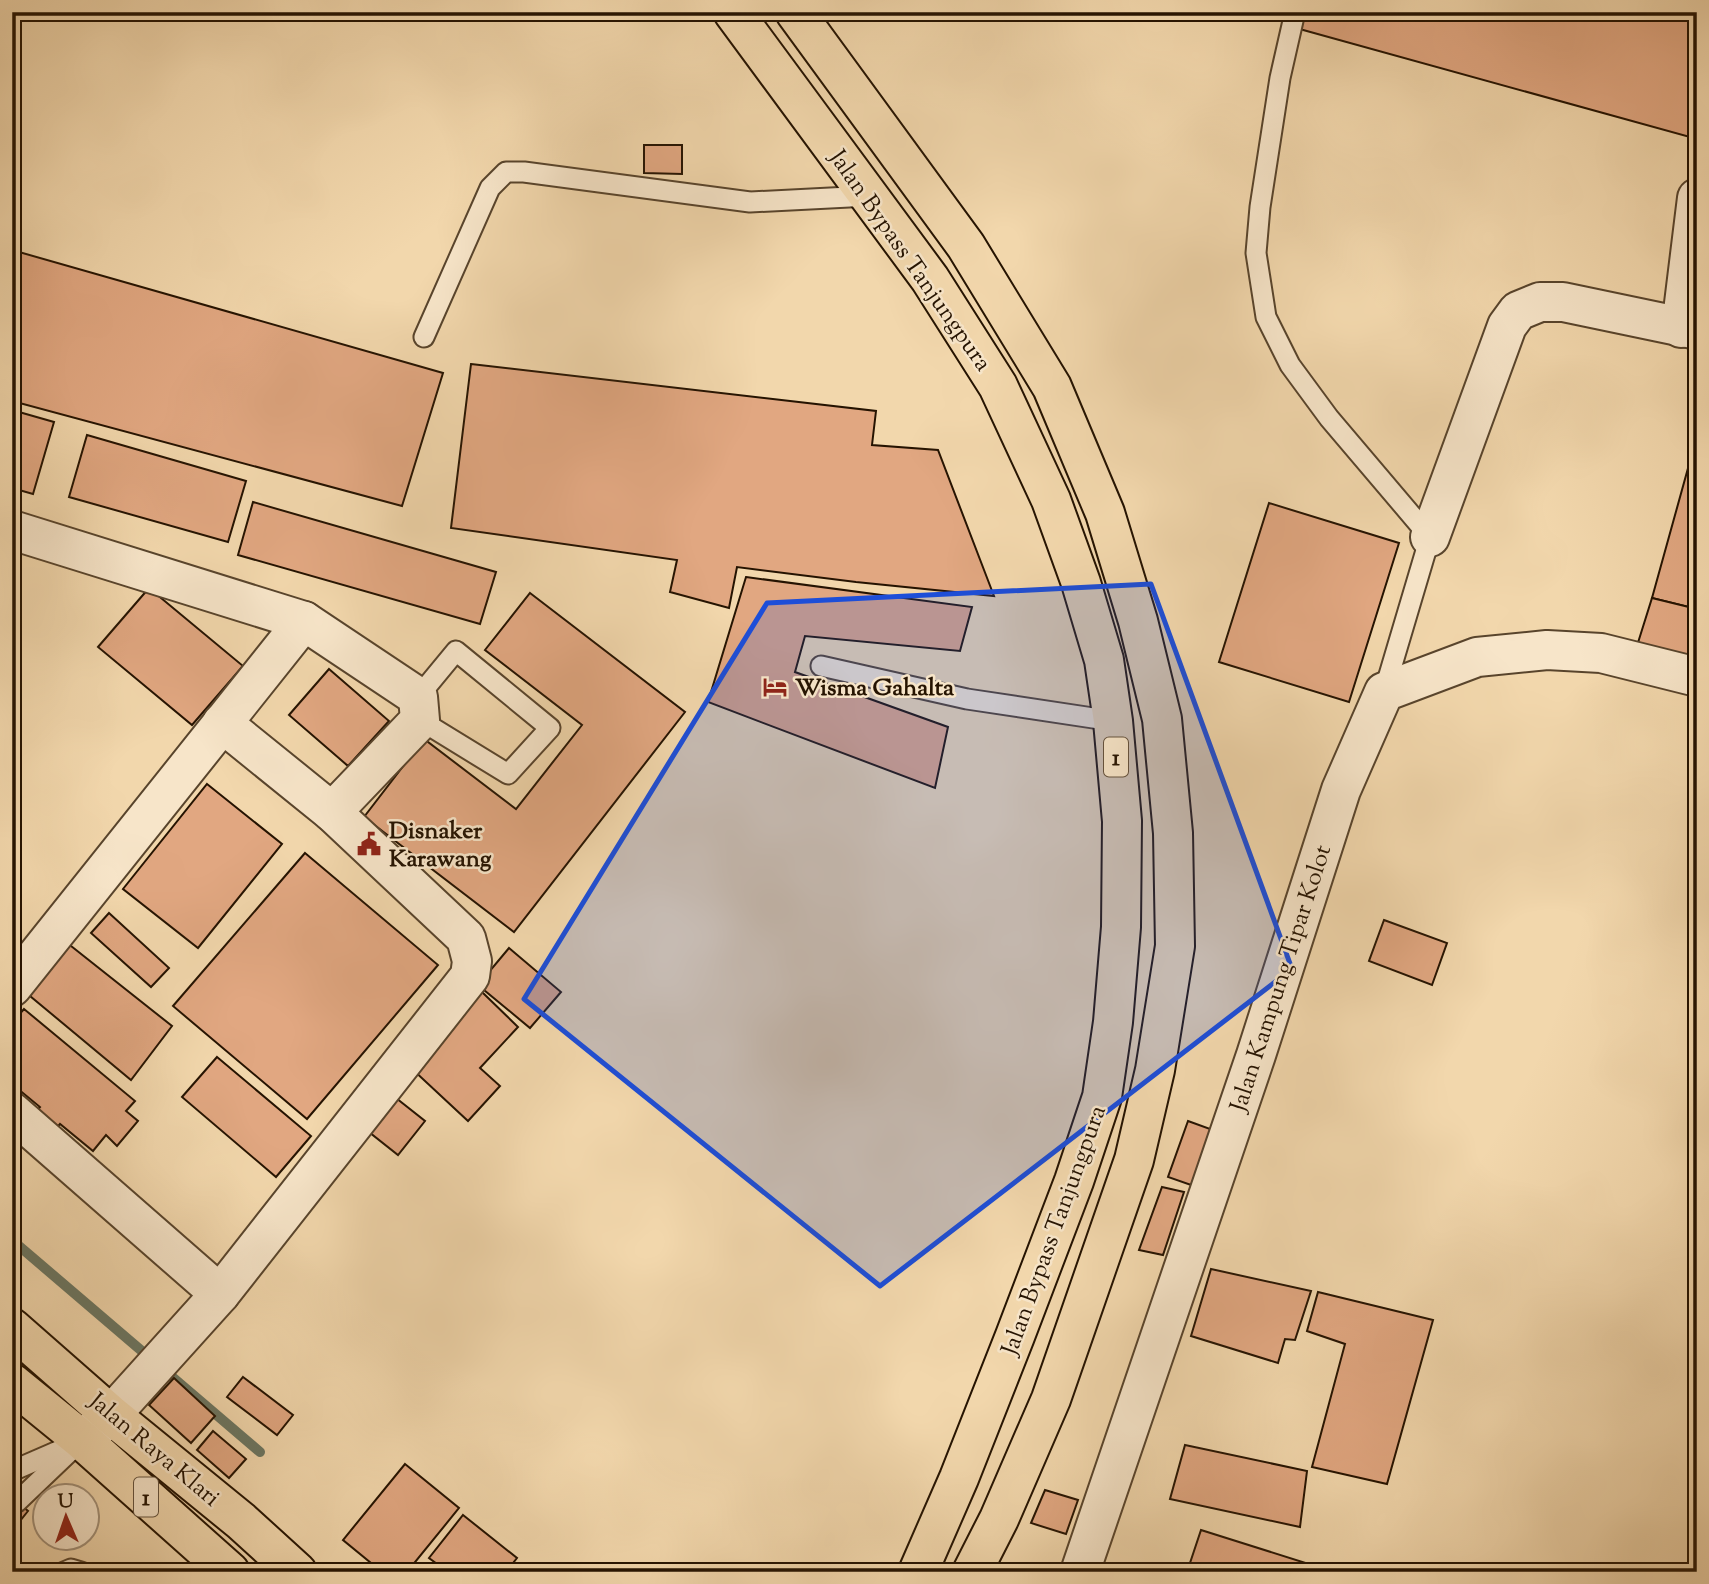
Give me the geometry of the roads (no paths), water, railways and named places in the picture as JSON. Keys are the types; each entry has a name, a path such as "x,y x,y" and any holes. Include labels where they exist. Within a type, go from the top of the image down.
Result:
{"main road":[{"name":"Jalan Bypass Tanjungpura","path":"733,12 930,279 998,386 1051,500 1081,583 1104,660 1113,721 1122,821 1121,926 1113,1022 1102,1097 1074,1181 1015,1336 959,1478 918,1572"},
{"name":"Jalan Bypass Tanjungpura","path":"794,12 967,246 1052,387 1105,513 1138,621 1161,719 1173,833 1175,946 1155,1070 1134,1160 1051,1399 999,1519 972,1572"},
{"name":"Jalan Raya Klari","path":"12,1328 111,1415 241,1521 297,1572"},
{"name":"Jalan Raya Klari","path":"12,1383 82,1440 230,1572"}],"street":[{"path":"1430,537 1507,326 1518,310 1540,302 1563,302 1689,329 1697,198"},
{"path":"12,530 304,621 419,709 332,812"},
{"path":"12,988 304,621"},
{"path":"1384,692 1477,657 1547,650 1601,653 1697,677"},
{"name":"Jalan Kampung Tipar Kolot","path":"1080,1572 1256,1055 1341,790 1384,692"},
{"path":"82,1440 111,1415 220,1294 470,976 472,961 466,938 332,812 222,723"},
{"path":"12,1112 220,1294"}],"lane":[{"path":"1295,12 1280,78 1260,207 1256,253 1266,317 1290,365 1313,397 1430,537 1384,692"},
{"path":"424,337 490,188 506,172 524,172 750,202 869,196"},
{"path":"456,650 550,728 508,774 419,709 456,650"},
{"path":"821,666 967,699 1113,721"},
{"path":"12,1471 82,1440"},
{"path":"17,1502 82,1440"},
{"path":"64,1572 71,1569 81,1572"}],"waterway":[{"path":"12,1240 260,1452"}],"place":[{"name":"Wisma Gahalta","path":"775,687"},
{"name":"Disnaker Karawang","path":"369,844"}]}
